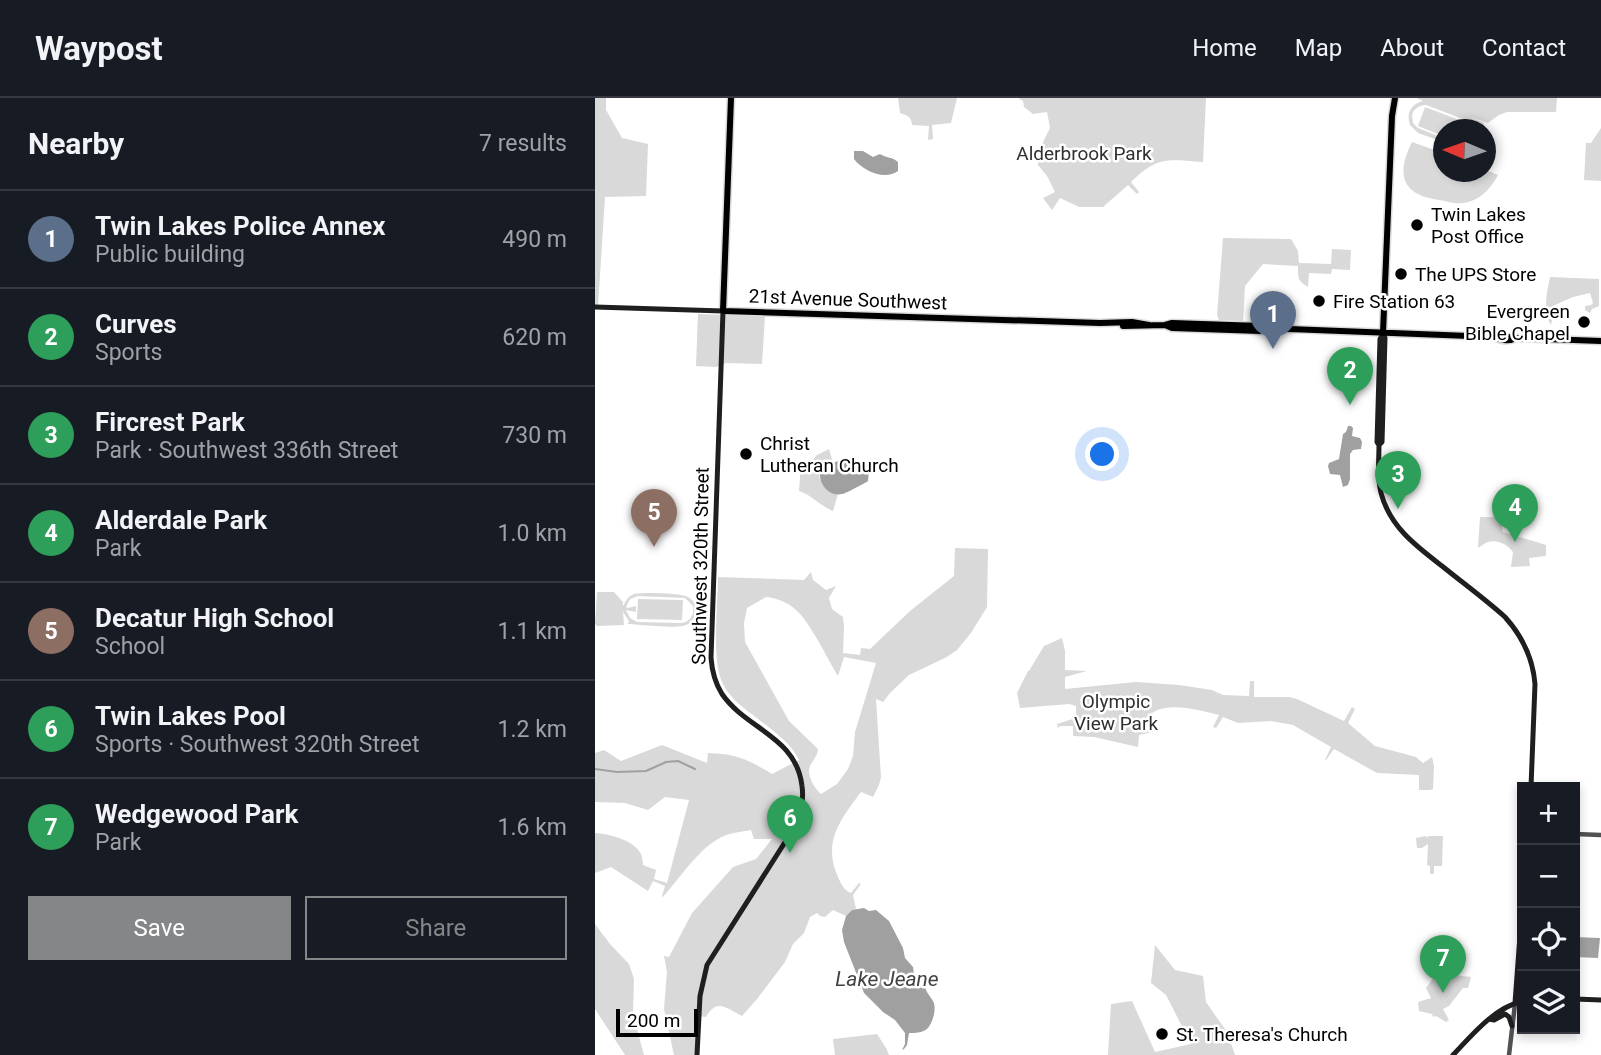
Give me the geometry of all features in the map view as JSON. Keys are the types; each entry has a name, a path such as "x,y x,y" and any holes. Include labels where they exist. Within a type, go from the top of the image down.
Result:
{"main road":[{"name":"Southwest 320th Street","path":"697,1055 700,996 708,965 794,828 802,799 798,768 789,752 729,701 719,689 711,658 731,98"},
{"path":"1379,445 1382,442 1383,332 1395,98"},
{"name":"21st Avenue Southwest","path":"595,307 1132,322 1172,328 1260,331 1265,328 1601,341"},
{"path":"1383,332 1380,339 1377,442 1379,478 1385,506 1394,522 1413,544 1505,617 1526,646 1535,684 1531,782"},
{"path":"1379,388 1382,390 1383,400"},
{"path":"1453,1055 1489,1019 1515,1003 1517,971"},
{"path":"1580,999 1599,1000"},
{"path":"1489,1019 1494,1020 1505,1014 1512,1026"}],"street":[{"path":"1580,834 1601,835"},
{"path":"1509,1055 1515,1003"}],"green space":[{"path":"595,98 606,98 606,110 622,138 648,144 646,196 605,197 598,307 595,307"},
{"path":"898,98 957,98 951,123 932,125 933,139 928,140 929,126 912,125 910,118 900,113"},
{"name":"Alderbrook Park","path":"1018,98 1206,98 1203,162 1172,160 1157,163 1131,182 1139,192 1137,194 1128,185 1103,207 1079,207 1060,198 1052,210 1043,198 1055,192 1038,165 1037,154 1050,128 1047,112 1033,114"},
{"path":"1417,98 1557,98 1556,112 1507,112 1494,119 1463,119 1426,105 1421,106 1412,116 1413,123 1433,134 1433,138 1418,133 1410,125 1411,110 1415,104 1423,101"},
{"path":"1425,107 1456,119 1433,119 1433,132 1418,126"},
{"path":"1601,128 1601,181 1584,180 1586,143 1591,143"},
{"path":"1412,142 1433,149 1433,182 1493,182 1486,192 1469,202 1453,203 1426,197 1416,193 1405,181 1403,173"},
{"path":"1223,238 1291,239 1298,251 1299,263 1331,264 1332,249 1351,250 1350,270 1332,269 1331,274 1309,273 1308,287 1299,278 1298,266 1263,264 1245,286 1243,321 1219,320 1217,315"},
{"path":"1550,277 1599,279 1599,306 1590,313 1585,310 1585,306 1593,303 1590,293 1573,297 1555,305 1551,325 1546,308"},
{"path":"698,314 765,316 762,364 696,366"},
{"path":"829,449 833,463 821,471 819,477 826,489 838,494 833,511 799,491 801,462 810,463 817,455"},
{"path":"1480,517 1500,517 1503,532 1546,545 1546,556 1529,558 1530,566 1511,567 1513,552 1506,545 1492,541 1478,548"},
{"path":"955,548 988,549 987,607 971,633 957,650 947,657 909,675 883,702 876,699 881,777 879,785 873,797 861,792 841,822 833,842 834,864 843,887 851,893 861,884 853,895 856,909 846,916 833,910 825,917 817,913 810,917 804,933 793,944 785,962 742,1016 718,1006 706,1017 698,1016 697,1055 674,1055 664,1009 667,972 664,956 669,957 692,913 733,867 756,859 772,839 754,839 751,830 722,837 696,858 663,897 665,886 653,881 648,891 611,867 595,873 595,833 614,836 633,845 641,854 643,865 656,870 654,879 667,883 689,800 665,797 648,810 625,803 595,802 595,753 604,750 621,761 662,745 707,763 708,753 734,756 772,774 799,760 785,741 736,701 723,684 716,648 718,577 804,580 811,572 813,580 826,590 836,586 829,598 832,609 843,617 843,653 860,655 861,648 870,649 910,611 954,576","holes":["766,597 782,601 796,610 813,631 838,676 844,657 876,663 855,732 853,756 848,769 837,784 821,794 809,773 818,749 789,721 745,642 744,623 747,608"]},
{"path":"597,592 614,592 623,602 623,606 634,594 678,595 688,597 696,608 692,621 683,626 628,624 623,612 624,625 595,624","holes":["638,596 685,598 693,606 693,612 690,619 682,623 637,622 630,618 626,610 636,612 636,606 626,607 630,599"]},
{"path":"638,599 683,600 682,620 637,619"},
{"name":"Olympic View Park","path":"1062,638 1065,670 1087,671 1065,677 1065,689 1136,682 1179,685 1212,690 1223,695 1249,696 1250,681 1254,681 1254,697 1297,699 1344,721 1352,707 1355,709 1348,723 1375,746 1416,757 1423,763 1432,757 1433,789 1419,790 1419,775 1377,773 1334,749 1325,760 1331,747 1293,725 1271,721 1238,723 1223,717 1216,728 1213,727 1219,715 1186,708 1164,708 1146,718 1141,728 1158,731 1139,735 1138,747 1094,737 1073,736 1073,726 1058,728 1057,724 1076,718 1076,706 1069,704 1020,708 1017,693 1044,646"},
{"path":"1443,836 1442,866 1434,866 1434,874 1430,874 1430,866 1427,865 1428,844 1417,848 1416,838"},
{"path":"595,924 629,964 634,979 633,1014 644,1055 625,1055 595,1009"},
{"path":"1155,945 1175,970 1203,976 1206,1002 1227,1032 1235,1055 1108,1055 1111,1004 1132,1001 1155,1052 1191,1044 1166,995 1151,983"},
{"path":"1439,958 1437,973 1471,977 1468,988 1463,988 1449,1006 1443,1009 1449,1020 1446,1022 1433,1017 1432,1014 1419,1011 1418,1002 1431,998 1426,988 1436,974 1426,964"},
{"path":"877,1034 889,1055 835,1055 833,1039"}],"water":[{"path":"854,151 863,151 873,157 880,154 894,159 898,162 898,171 881,175 868,171 854,159"},
{"path":"1348,426 1353,428 1352,436 1360,438 1362,442 1361,449 1353,450 1350,454 1350,479 1348,485 1343,487 1340,475 1330,474 1328,466 1339,459 1343,434"},
{"path":"849,460 867,465 868,481 844,494 829,492 823,485 820,473 833,463"},
{"name":"Lake Jeane","path":"864,908 869,911 876,910 889,921 903,948 905,958 913,967 914,974 925,985 935,1007 927,1029 909,1033 907,1045 902,1050 905,1033 895,1020 864,993 844,942 842,930 846,916 852,910"},
{"path":"1580,937 1600,938 1598,958 1580,957"}],"waterway":[{"path":"595,769 617,772 646,771 666,762 678,761 695,769"}],"place":[{"name":"Twin Lakes Post Office","path":"1417,225"},
{"name":"The UPS Store","path":"1401,274"},
{"name":"Fire Station 63","path":"1319,301"},
{"name":"Evergreen Bible Chapel","path":"1584,322"},
{"name":"Twin Lakes Police Annex","path":"1273,349"},
{"name":"Curves","path":"1350,405"},
{"name":"Christ Lutheran Church","path":"746,454"},
{"name":"Fircrest Park","path":"1398,509"},
{"name":"Alderdale Park","path":"1515,542"},
{"name":"Decatur High School","path":"654,547"},
{"name":"Twin Lakes Pool","path":"790,853"},
{"name":"Wedgewood Park","path":"1443,993"},
{"name":"St. Theresa's Church","path":"1162,1034"}]}
